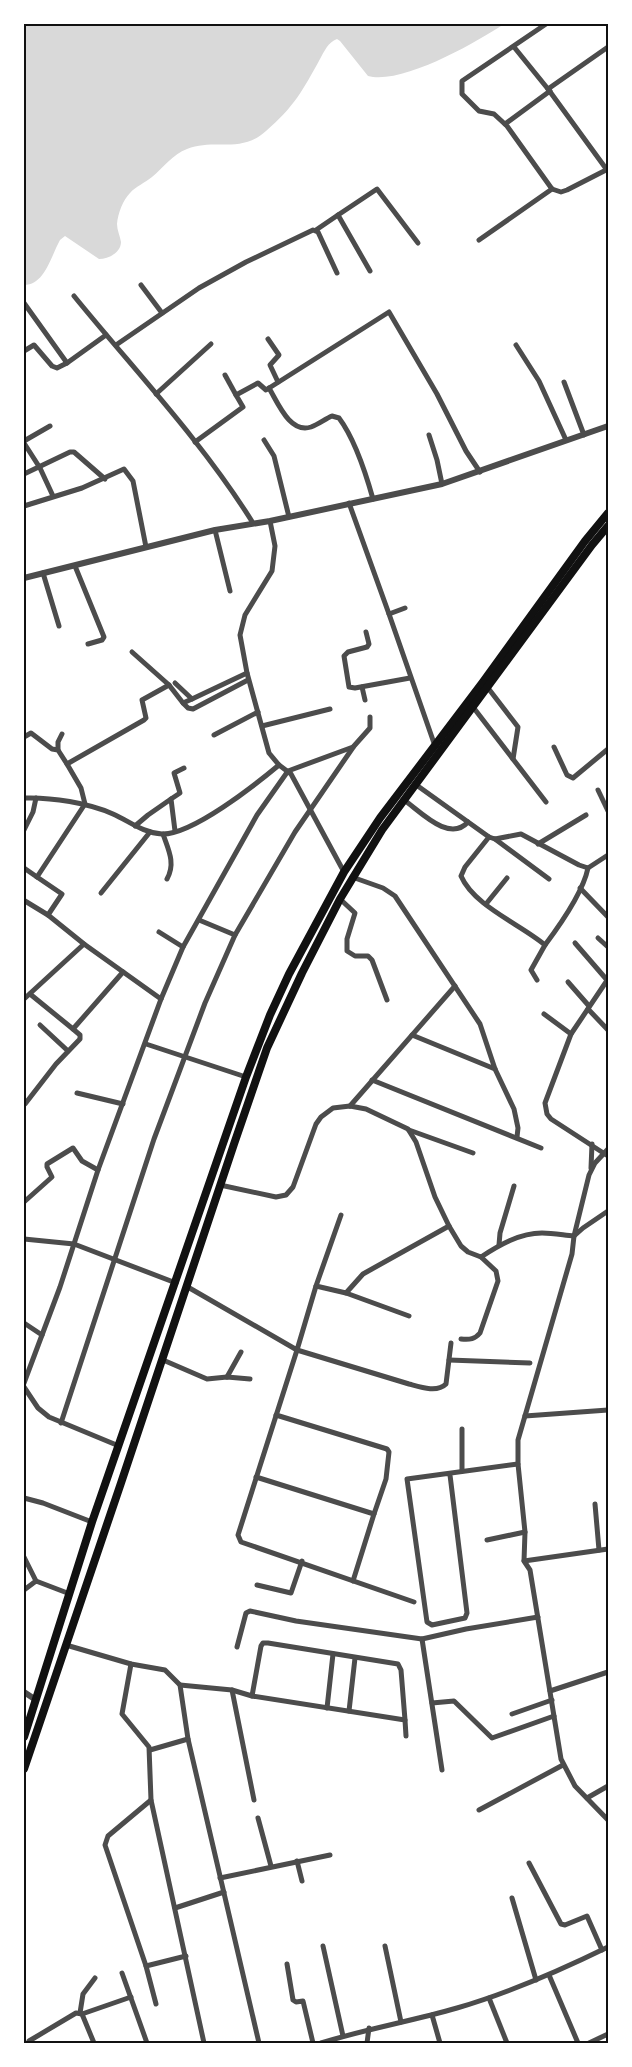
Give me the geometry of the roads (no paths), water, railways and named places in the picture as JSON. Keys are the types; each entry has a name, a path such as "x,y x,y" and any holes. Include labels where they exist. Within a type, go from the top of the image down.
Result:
{"highway":[{"path":"24,1737 92,1522 120,1446 246,1077 270,1015 289,974 344,872 380,818 585,541 608,513"},
{"path":"24,1769 267,1048 311,954 352,877 415,784 608,526"},
{"path":"344,872 352,877"},
{"path":"36,1700 45,1706"}],"street":[{"path":"514,47 608,169 567,190 560,192 552,189 505,124 494,114 480,111 474,107 462,94 460,86 462,81 469,75 514,47 546,24"},
{"path":"505,124 608,47"},
{"path":"116,345 162,313 246,262 316,230 377,189 418,242"},
{"path":"479,240 552,189"},
{"path":"338,215 370,271"},
{"path":"316,230 337,273"},
{"path":"141,285 162,313"},
{"path":"74,296 230,486 253,523"},
{"path":"24,303 67,364"},
{"path":"236,394 258,383 265,390 269,388 390,312 437,394 466,451 480,472"},
{"path":"24,350 32,344 55,368 67,364 106,335"},
{"path":"268,339 278,354 278,358 270,365 278,382"},
{"path":"156,394 211,344"},
{"path":"516,345 539,381 566,440"},
{"path":"195,442 243,407 225,375"},
{"path":"564,382 584,434"},
{"path":"269,388 291,422 298,428 310,427 332,416 339,418 349,434 365,473 373,499"},
{"path":"50,426 24,442 40,468 53,496"},
{"path":"24,578 214,530 270,521 442,484 608,426"},
{"path":"430,435 442,484"},
{"path":"264,440 274,456 289,517"},
{"path":"24,474 70,452 74,452 105,479"},
{"path":"24,506 105,479 124,469 129,473 139,506 146,547"},
{"path":"350,503 435,746"},
{"path":"270,521 275,546 272,571 244,616 240,635 246,672 269,752 278,765 288,771 344,872"},
{"path":"214,530 230,591"},
{"path":"76,566 104,637 102,640 88,644"},
{"path":"43,574 59,626"},
{"path":"389,614 405,608"},
{"path":"366,632 369,644 367,647 348,652 344,656 349,688 410,678"},
{"path":"132,652 192,699"},
{"path":"183,703 246,672"},
{"path":"172,684 183,703 188,708 194,709 248,680"},
{"path":"67,764 144,720 146,718 142,700 172,684"},
{"path":"362,687 364,700"},
{"path":"488,688 518,727 513,759"},
{"path":"473,707 546,802"},
{"path":"262,726 330,709"},
{"path":"214,735 258,712"},
{"path":"61,1423 183,1057 205,1003 236,935 310,809 354,746 370,728 372,723 370,717"},
{"path":"24,737 31,734 52,749 58,750"},
{"path":"37,877 85,804 81,788 58,750 58,742 62,734"},
{"path":"24,1383 122,1104 146,1044 161,999 184,947 257,815 288,771 354,746"},
{"path":"554,747 567,775 573,778 608,749"},
{"path":"24,798 85,804 113,814 150,832 163,834 192,826 210,816 278,765"},
{"path":"135,826 180,793 174,773 184,768"},
{"path":"415,784 549,879"},
{"path":"598,790 608,811"},
{"path":"24,830 33,812 36,798"},
{"path":"171,799 175,831"},
{"path":"404,800 438,825 447,829 459,828 468,822"},
{"path":"538,844 586,814"},
{"path":"101,893 150,832"},
{"path":"163,834 172,864 172,870 167,878"},
{"path":"545,944 486,904 464,884 461,876 464,867 492,838 518,834 578,865 588,868"},
{"path":"537,980 531,970 545,944 562,922 586,876 588,868 608,855"},
{"path":"24,868 62,894 48,915"},
{"path":"352,877 383,888 395,896 480,1024 496,1069 514,1109 518,1128 517,1137"},
{"path":"486,904 507,878"},
{"path":"580,888 608,917"},
{"path":"340,899 355,913 347,939 347,951 355,956 368,956 372,960 387,1000"},
{"path":"25,901 48,915 84,944 161,999"},
{"path":"199,920 236,935"},
{"path":"159,932 184,947"},
{"path":"598,938 608,947"},
{"path":"575,943 608,980 572,1034 545,1103 547,1114 551,1119 607,1152 591,1169"},
{"path":"24,999 84,944"},
{"path":"73,1029 123,972"},
{"path":"568,982 608,1030"},
{"path":"350,1106 455,986"},
{"path":"25,1104 80,1037 73,1029 30,994"},
{"path":"544,1014 572,1034"},
{"path":"40,1025 68,1050"},
{"path":"412,1035 496,1069"},
{"path":"146,1044 246,1077"},
{"path":"372,1080 541,1148"},
{"path":"77,1093 122,1104"},
{"path":"220,1185 276,1197 286,1195 293,1187 316,1124 321,1116 333,1108 350,1106 366,1109 408,1129 473,1153"},
{"path":"408,1129 416,1142 435,1197 460,1246 468,1252 481,1257 496,1271 498,1281 480,1333 475,1338 462,1339"},
{"path":"592,1144 591,1169 574,1236 572,1254 518,1440 518,1464 525,1532 524,1561 530,1570 563,1765 574,1784 608,1820"},
{"path":"24,1202 52,1177 47,1164 73,1148 82,1160 98,1170"},
{"path":"499,1245 500,1233 514,1186"},
{"path":"481,1257 499,1245 525,1235 540,1233 574,1236 608,1211"},
{"path":"341,1215 316,1286 238,1535 241,1542 414,1602"},
{"path":"346,1293 363,1274 449,1226"},
{"path":"24,1239 74,1244 115,1258 176,1283"},
{"path":"186,1286 297,1350 424,1388 445,1386 451,1343"},
{"path":"316,1286 346,1293 408,1316"},
{"path":"24,1323 42,1335"},
{"path":"227,1378 241,1352"},
{"path":"163,1360 206,1379 250,1379"},
{"path":"449,1360 530,1363"},
{"path":"24,1387 38,1408 61,1423 120,1446"},
{"path":"525,1416 608,1410"},
{"path":"276,1415 387,1449 386,1479 353,1581"},
{"path":"462,1429 462,1471"},
{"path":"450,1474 467,1614 465,1618 460,1620 432,1625 427,1622 407,1480 518,1464"},
{"path":"256,1477 374,1514"},
{"path":"24,1498 43,1503 92,1522"},
{"path":"595,1504 599,1550"},
{"path":"488,1540 525,1532"},
{"path":"524,1561 608,1549"},
{"path":"24,1557 36,1581 70,1594"},
{"path":"257,1585 291,1592 302,1562"},
{"path":"24,1590 36,1581"},
{"path":"237,1647 246,1613 250,1611 296,1621 422,1639 466,1629 538,1617"},
{"path":"422,1639 442,1770"},
{"path":"252,1696 263,1643 398,1664 401,1670 406,1736"},
{"path":"66,1645 131,1664 165,1670 180,1685 188,1739 259,2043"},
{"path":"328,1708 333,1654"},
{"path":"349,1712 355,1658"},
{"path":"131,1664 122,1714 148,1744 150,1750 151,1800 204,2043"},
{"path":"550,1691 608,1672"},
{"path":"180,1685 232,1690 252,1696 405,1720"},
{"path":"232,1690 254,1800"},
{"path":"24,1692 36,1700"},
{"path":"512,1714 552,1700"},
{"path":"432,1703 454,1701 492,1738 554,1716"},
{"path":"150,1750 188,1739"},
{"path":"479,1810 563,1765"},
{"path":"587,1798 608,1786"},
{"path":"151,1800 108,1836 105,1845 146,1966 156,2004"},
{"path":"258,1818 271,1866"},
{"path":"220,1878 330,1855"},
{"path":"297,1861 302,1881"},
{"path":"529,1863 561,1924 565,1925 587,1916 602,1950"},
{"path":"175,1908 224,1892"},
{"path":"512,1898 536,1980"},
{"path":"323,1946 343,2036"},
{"path":"385,1946 401,2022"},
{"path":"321,2043 369,2028 432,2015 488,1998 549,1975 608,1947"},
{"path":"146,1966 186,1956"},
{"path":"287,1964 294,2000 296,2002 303,2001 313,2043"},
{"path":"122,1973 147,2043"},
{"path":"549,1975 578,2043"},
{"path":"94,2043 81,2013 83,1994 95,1978"},
{"path":"30,2041 59,2022 131,1997"},
{"path":"488,1998 507,2043"},
{"path":"432,2015 440,2043"},
{"path":"367,2043 369,2028"},
{"path":"589,2043 608,2034"}]}
